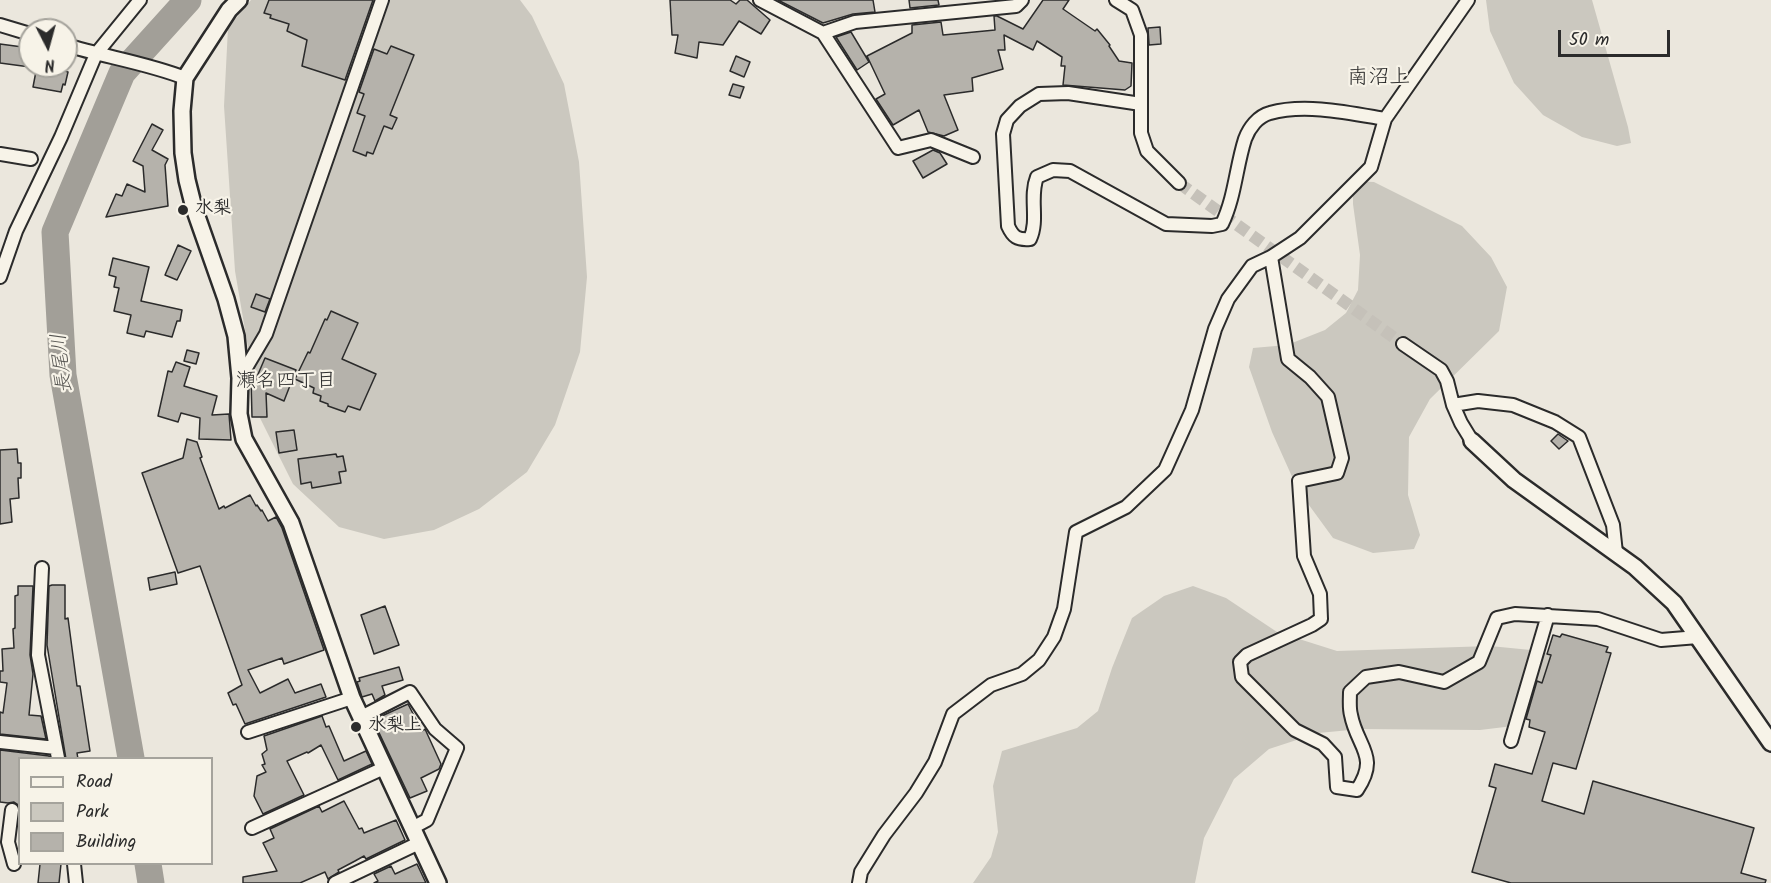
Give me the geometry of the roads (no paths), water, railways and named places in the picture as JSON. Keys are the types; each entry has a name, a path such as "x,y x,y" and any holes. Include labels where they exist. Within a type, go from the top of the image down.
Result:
{"street":[{"path":"0,277 16,231 61,137 96,54 140,0"},
{"path":"239,0 229,10 185,78 183,143 187,180 194,208 236,336 240,378 239,414 244,439 291,523 351,698 438,883"},
{"path":"240,378 266,334 382,0"},
{"path":"760,0 823,33 898,148 932,140 973,157"},
{"path":"823,33 855,21 1016,6 1022,0"},
{"path":"1116,0 1132,10 1141,35 1141,133 1147,151 1179,183"},
{"path":"859,883 861,872 884,835 936,762 953,714 991,685 1022,674 1039,660 1054,637 1064,609 1076,532 1126,507 1165,470 1192,411 1215,329 1228,298 1252,266 1300,238 1371,167 1385,119 1468,0"},
{"path":"0,25 18,30"},
{"path":"78,49 165,70 185,78"},
{"path":"1141,104 1068,93 1039,94 1020,106 1007,120 1003,134 1008,226 1013,236 1020,240 1030,239 1034,231 1033,188 1036,177 1053,170 1070,171 1166,224 1212,226 1222,224 1229,209 1246,138 1253,124 1268,113 1336,110 1385,119"},
{"path":"0,154 31,159"},
{"path":"1271,257 1287,359 1310,377 1328,397 1342,458 1337,472 1299,481 1304,556 1320,594 1321,619 1247,655 1240,662 1242,677 1295,730 1323,744 1335,757 1337,787 1357,789 1366,776 1367,757 1351,716 1350,692 1366,677 1399,672 1444,682 1479,662 1497,618 1515,614 1598,619 1661,640 1698,637"},
{"path":"1403,344 1441,370 1448,381 1453,405 1472,441 1514,480 1635,567 1674,603 1771,743"},
{"path":"1453,405 1478,401 1513,405 1555,422 1579,437 1613,525 1616,554"},
{"path":"0,742 57,753 38,656 42,568"},
{"path":"1511,741 1548,615"},
{"path":"335,883 416,836 427,820 457,748 435,729 410,692 361,717"},
{"path":"248,732 351,698"},
{"path":"252,828 384,768"},
{"path":"10,809 8,842 14,864"},
{"path":"74,865 76,883"}],"waterway":[{"name":"長尾川","path":"131,757 63,375 55,232 122,73 188,0"},
{"name":"長尾川","path":"148,865 151,883"}],"tunnel":[{"path":"1179,183 1403,344"}],"place":[{"name":"水梨","path":"183,210"},
{"name":"水梨上","path":"356,727"}],"district":[{"name":"南沼上","path":"1379,79"},
{"name":"瀬名四丁目","path":"286,383"}]}
